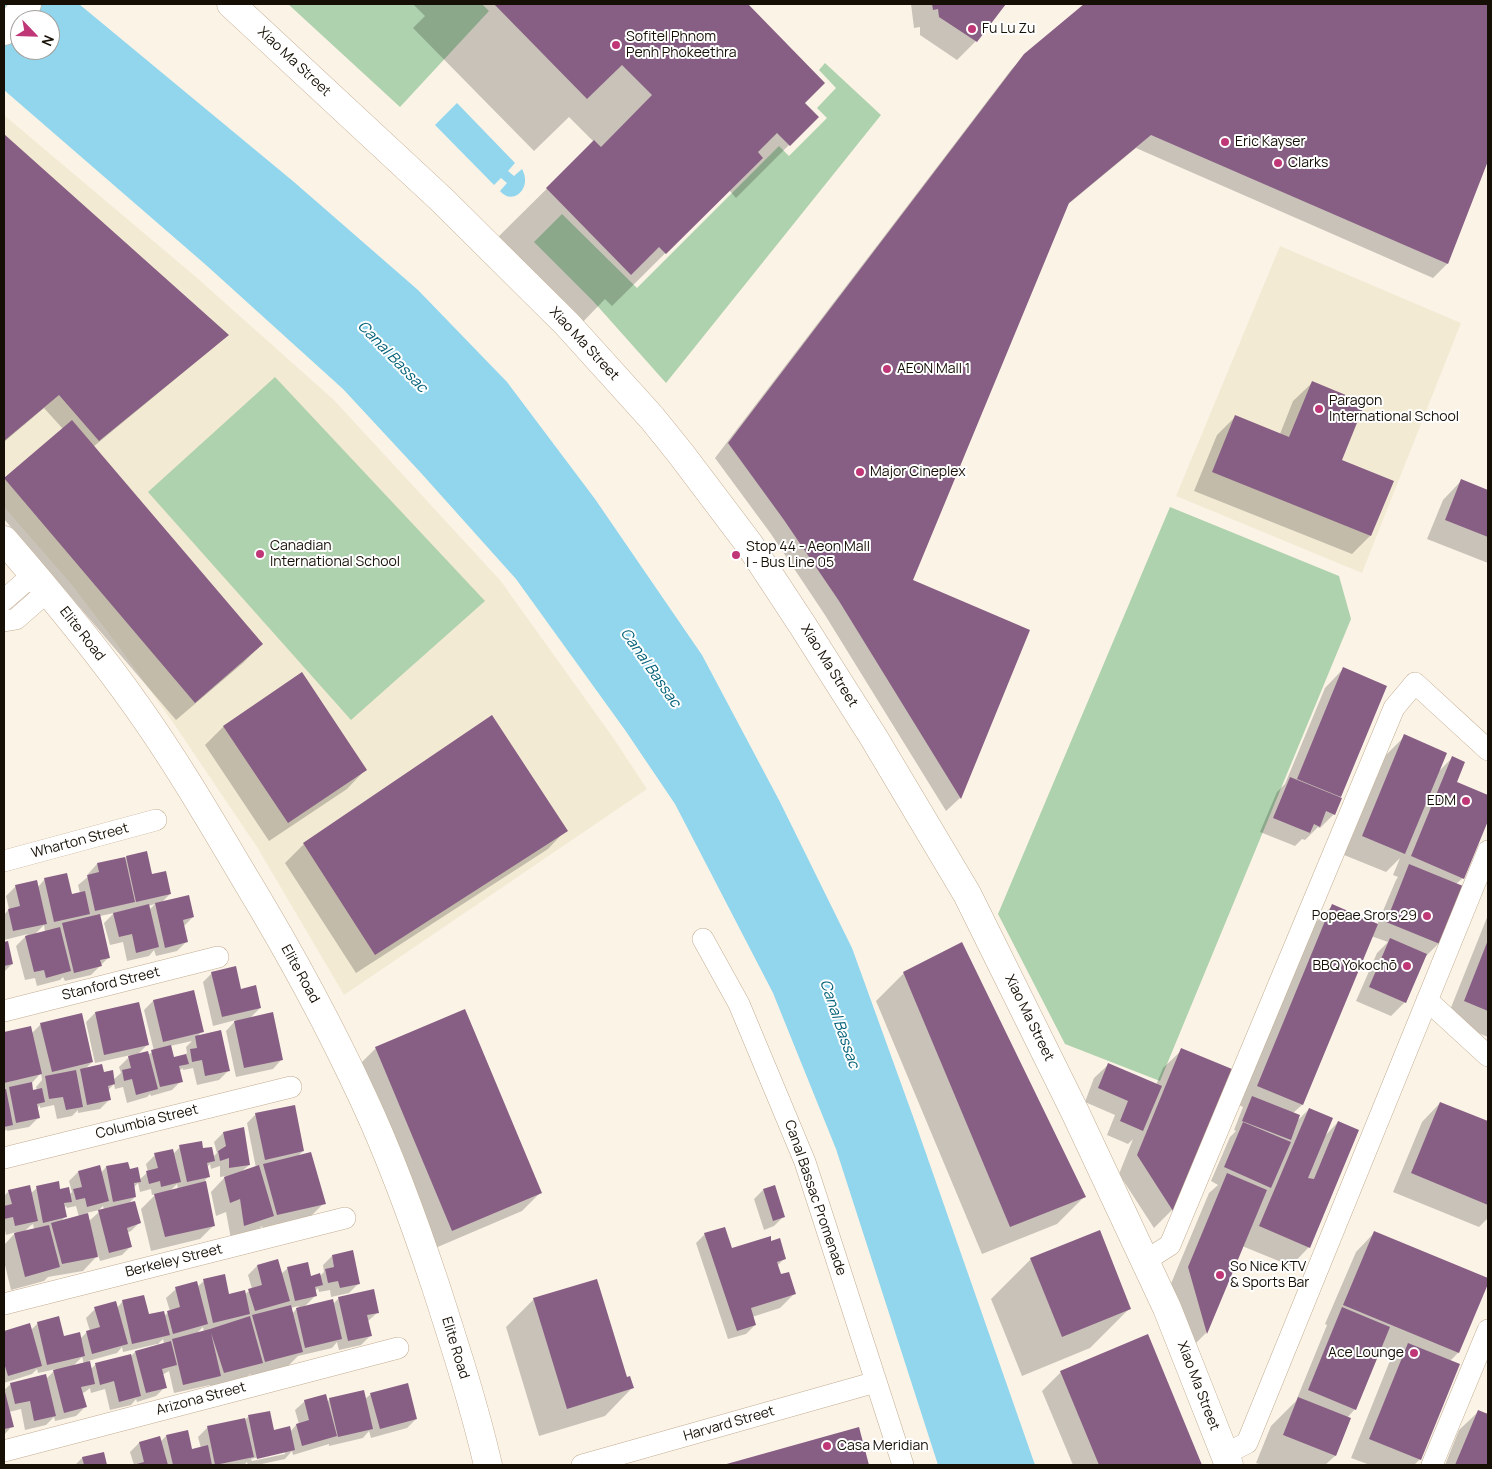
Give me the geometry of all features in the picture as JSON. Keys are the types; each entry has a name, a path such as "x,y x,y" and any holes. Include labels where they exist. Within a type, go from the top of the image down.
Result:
{"street":[{"path":"4,31 27,4"},
{"name":"Xiao Ma Street","path":"231,4 442,200 567,324 652,418 749,544 874,738 967,894 1075,1112 1167,1308 1227,1460"},
{"name":"Elite Road","path":"4,540 112,672 159,738 239,867 320,1010 364,1100 396,1175 454,1342 488,1465"},
{"path":"4,600 41,583"},
{"path":"4,621 16,619 41,583"},
{"path":"1145,1261 1170,1245 1394,708 1415,683 1488,750"},
{"name":"Wharton Street","path":"4,861 156,820"},
{"path":"1227,1460 1247,1442 1488,851"},
{"name":"Canal Bassac Promenade","path":"703,939 739,1004 805,1162 903,1465"},
{"name":"Stanford Street","path":"4,1011 218,957"},
{"path":"1427,1000 1488,1056"},
{"name":"Columbia Street","path":"4,1158 291,1086"},
{"name":"Berkeley Street","path":"4,1304 345,1218"},
{"path":"1432,1465 1488,1330"},
{"name":"Arizona Street","path":"4,1451 398,1348"},
{"name":"Harvard Street","path":"582,1465 876,1382"}],"shaded area":[{"name":"Canadian International School","path":"4,115 196,277 334,400 500,580 612,736 647,789 344,995 257,847 174,724 72,585 4,507"},
{"name":"Paragon International School","path":"1280,246 1461,323 1362,573 1176,496"}],"green space":[{"path":"288,4 482,4 489,11 400,107"},
{"path":"825,63 881,115 666,383 593,301 534,242 562,214 637,288 779,146 789,156 827,118 817,108 836,88 819,70"},
{"path":"275,377 485,601 351,720 148,492"},
{"path":"1170,507 1339,576 1351,619 1160,1081 1065,1044 998,914"}],"water":[{"name":"Canal Bassac","path":"4,4 79,4 294,182 418,290 507,382 595,499 702,655 780,802 852,948 1035,1465 938,1465 836,1149 773,993 675,804 625,730 516,579 421,473 343,389 206,265 4,90"},
{"path":"457,103 515,163 508,171 514,176 522,169 525,183 520,193 510,197 500,191 507,183 501,178 494,185 435,125"}],"building":[{"path":"494,4 748,4 825,83 805,103 819,117 790,146 777,133 758,152 763,158 666,254 659,247 631,275 546,188 594,140 601,147 652,95 622,65 587,99"},
{"name":"Fu Lu Zu","path":"932,4 1006,4 977,42 939,17 938,9 933,10"},
{"name":"AEON Mall 1","path":"1084,4 1488,4 1488,161 1448,264 1151,135 1069,203 913,580 1030,630 961,799 839,601 784,520 728,443 1024,54"},
{"path":"4,134 229,335 99,441 59,395 4,441"},
{"path":"1312,381 1365,403 1342,460 1394,481 1371,536 1212,472 1235,415 1289,437"},
{"path":"72,420 263,644 195,703 4,478"},
{"path":"1461,479 1488,490 1488,537 1445,520"},
{"path":"1343,667 1387,686 1341,797 1297,779"},
{"path":"302,672 367,770 288,823 223,726"},
{"path":"492,715 568,831 375,955 303,843"},
{"path":"1404,734 1447,753 1405,854 1362,836"},
{"path":"1452,756 1465,762 1457,782 1488,795 1488,821 1464,879 1411,856"},
{"path":"1290,777 1342,798 1335,815 1326,811 1320,827 1314,824 1310,833 1273,818"},
{"path":"147,851 152,874 166,871 171,894 136,902 126,856"},
{"path":"125,857 135,902 95,911 87,875 99,872 97,863"},
{"path":"1409,864 1463,886 1440,944 1386,922"},
{"path":"67,873 72,894 85,891 90,914 54,922 44,878"},
{"path":"37,880 47,924 13,931 8,909 20,906 15,885"},
{"path":"189,895 194,917 183,920 188,942 165,948 155,903"},
{"path":"149,904 159,947 136,953 132,934 119,937 113,913"},
{"path":"1332,904 1378,924 1303,1105 1257,1086"},
{"path":"100,914 110,958 100,960 102,966 74,973 62,923"},
{"path":"60,927 71,971 46,978 44,970 34,972 25,936"},
{"path":"1390,938 1427,954 1406,1003 1369,987"},
{"path":"1488,940 1488,1011 1464,1001"},
{"path":"8,941 13,964 4,966 4,942"},
{"path":"962,942 1086,1197 1010,1227 903,972"},
{"path":"236,966 241,989 256,985 261,1008 222,1017 211,972"},
{"path":"194,990 204,1032 163,1042 153,1000"},
{"path":"139,1002 149,1045 104,1055 95,1012"},
{"path":"465,1009 542,1193 452,1231 375,1047"},
{"path":"273,1012 283,1060 244,1068 234,1021"},
{"path":"82,1013 93,1062 52,1072 40,1023"},
{"path":"31,1026 42,1074 4,1083 4,1032"},
{"path":"221,1030 230,1071 205,1076 202,1060 192,1062 190,1049 197,1048 195,1036"},
{"path":"171,1045 174,1057 186,1054 189,1064 179,1066 183,1082 160,1087 151,1050"},
{"path":"1181,1048 1232,1069 1173,1211 1137,1155"},
{"path":"148,1051 158,1089 136,1095 132,1079 124,1081 122,1070 131,1068 128,1056"},
{"path":"1108,1063 1162,1086 1143,1131 1120,1121 1128,1101 1098,1088"},
{"path":"102,1064 104,1072 113,1070 115,1084 108,1086 111,1100 87,1105 80,1069"},
{"path":"76,1070 83,1107 66,1110 63,1097 49,1099 45,1076"},
{"path":"32,1082 33,1090 42,1088 45,1102 37,1104 40,1118 16,1123 9,1087"},
{"path":"4,1089 6,1089 13,1125 4,1127"},
{"path":"1252,1096 1300,1115 1291,1140 1242,1121"},
{"path":"1440,1102 1488,1121 1488,1205 1411,1173"},
{"path":"295,1105 304,1151 265,1160 255,1113"},
{"path":"1309,1108 1333,1118 1308,1178 1314,1179 1338,1121 1359,1130 1310,1248 1259,1226"},
{"path":"1243,1122 1291,1142 1271,1188 1224,1167"},
{"path":"244,1127 250,1165 229,1168 229,1158 220,1161 218,1151 226,1146 223,1132"},
{"path":"202,1141 203,1148 212,1147 215,1161 207,1163 210,1177 187,1182 179,1145"},
{"path":"173,1149 181,1182 161,1187 160,1181 149,1184 146,1171 158,1168 154,1153"},
{"path":"311,1152 326,1204 277,1215 263,1164"},
{"path":"128,1162 130,1169 138,1167 141,1182 134,1183 136,1197 113,1202 106,1166"},
{"path":"100,1165 109,1201 87,1207 85,1198 76,1200 73,1189 82,1187 78,1171"},
{"path":"259,1165 274,1216 244,1226 240,1199 230,1203 224,1177"},
{"path":"1227,1173 1267,1190 1207,1334 1188,1267"},
{"path":"59,1181 60,1189 69,1187 72,1202 64,1203 67,1217 43,1223 36,1186"},
{"path":"206,1181 215,1226 165,1237 154,1194"},
{"path":"30,1185 38,1221 15,1226 13,1217 4,1219 4,1206 12,1204 8,1190"},
{"path":"775,1185 785,1217 773,1221 763,1189"},
{"path":"135,1201 141,1223 127,1228 132,1247 109,1253 98,1210"},
{"path":"88,1213 98,1257 62,1264 51,1223"},
{"path":"49,1225 60,1267 25,1277 14,1233"},
{"path":"725,1227 732,1248 771,1236 771,1241 780,1238 786,1259 777,1262 781,1274 789,1272 796,1294 751,1308 756,1325 737,1331 704,1233"},
{"path":"1100,1230 1131,1309 1062,1337 1030,1258"},
{"path":"1374,1231 1488,1278 1488,1284 1459,1353 1343,1305"},
{"path":"353,1250 360,1284 340,1288 338,1281 328,1283 325,1269 334,1267 332,1255"},
{"path":"278,1259 290,1301 255,1311 248,1289 262,1285 257,1265"},
{"path":"308,1262 311,1276 320,1273 323,1285 315,1287 317,1296 295,1301 287,1267"},
{"path":"225,1274 229,1294 245,1290 250,1314 213,1323 203,1279"},
{"path":"597,1279 627,1377 630,1376 634,1388 567,1409 533,1298"},
{"path":"197,1281 208,1324 173,1334 167,1311 180,1307 175,1287"},
{"path":"374,1289 379,1313 367,1315 372,1336 348,1341 338,1297"},
{"path":"144,1295 149,1314 164,1311 170,1335 132,1344 122,1300"},
{"path":"333,1299 342,1339 305,1348 296,1308"},
{"path":"116,1301 128,1344 92,1354 86,1331 100,1327 94,1307"},
{"path":"291,1305 303,1352 265,1362 252,1315"},
{"path":"1342,1307 1390,1327 1356,1410 1308,1390"},
{"path":"59,1316 64,1336 80,1332 85,1356 47,1365 37,1322"},
{"path":"250,1316 263,1363 224,1373 211,1333 221,1376 183,1385 172,1339"},
{"path":"30,1323 42,1366 8,1376 4,1363 4,1331"},
{"path":"1148,1334 1202,1465 1099,1465 1060,1371"},
{"path":"171,1341 177,1365 162,1369 167,1388 146,1393 135,1351"},
{"path":"1408,1343 1460,1364 1421,1460 1369,1439"},
{"path":"131,1354 141,1396 119,1402 114,1381 100,1385 95,1363"},
{"path":"90,1361 95,1384 81,1387 87,1407 64,1413 53,1370"},
{"path":"46,1374 56,1416 34,1421 30,1401 15,1404 10,1383"},
{"path":"408,1383 417,1419 380,1429 370,1393"},
{"path":"4,1388 14,1427 4,1429"},
{"path":"364,1390 373,1429 338,1437 329,1398"},
{"path":"326,1394 337,1436 302,1446 296,1424 309,1420 304,1400"},
{"path":"1298,1397 1351,1418 1336,1456 1283,1435"},
{"path":"1478,1410 1488,1414 1488,1465 1455,1465"},
{"path":"270,1411 274,1430 290,1426 295,1450 257,1459 248,1415"},
{"path":"245,1418 254,1457 215,1465 207,1426"},
{"name":"Casa Meridian","path":"859,1427 869,1465 723,1465"},
{"path":"188,1430 192,1449 208,1445 212,1465 173,1465 166,1435"},
{"path":"160,1436 168,1465 133,1465 144,1462 139,1442"},
{"path":"104,1452 107,1465 84,1465 82,1457"}],"place":[{"name":"Fu Lu Zu","path":"972,29"},
{"name":"Sofitel Phnom Penh Phokeethra","path":"616,45"},
{"name":"Eric Kayser","path":"1225,142"},
{"name":"Clarks","path":"1278,163"},
{"name":"AEON Mall 1","path":"887,369"},
{"name":"Paragon International School","path":"1319,409"},
{"name":"Major Cineplex","path":"860,472"},
{"name":"Canadian International School","path":"260,554"},
{"name":"Stop 44 - Aeon Mall I - Bus Line 05","path":"736,555"},
{"name":"EDM","path":"1466,801"},
{"name":"Popeae Srors 29","path":"1427,916"},
{"name":"BBQ Yokochō","path":"1407,966"},
{"name":"So Nice KTV & Sports Bar","path":"1220,1275"},
{"name":"Ace Lounge","path":"1414,1353"},
{"name":"Casa Meridian","path":"827,1446"}]}
